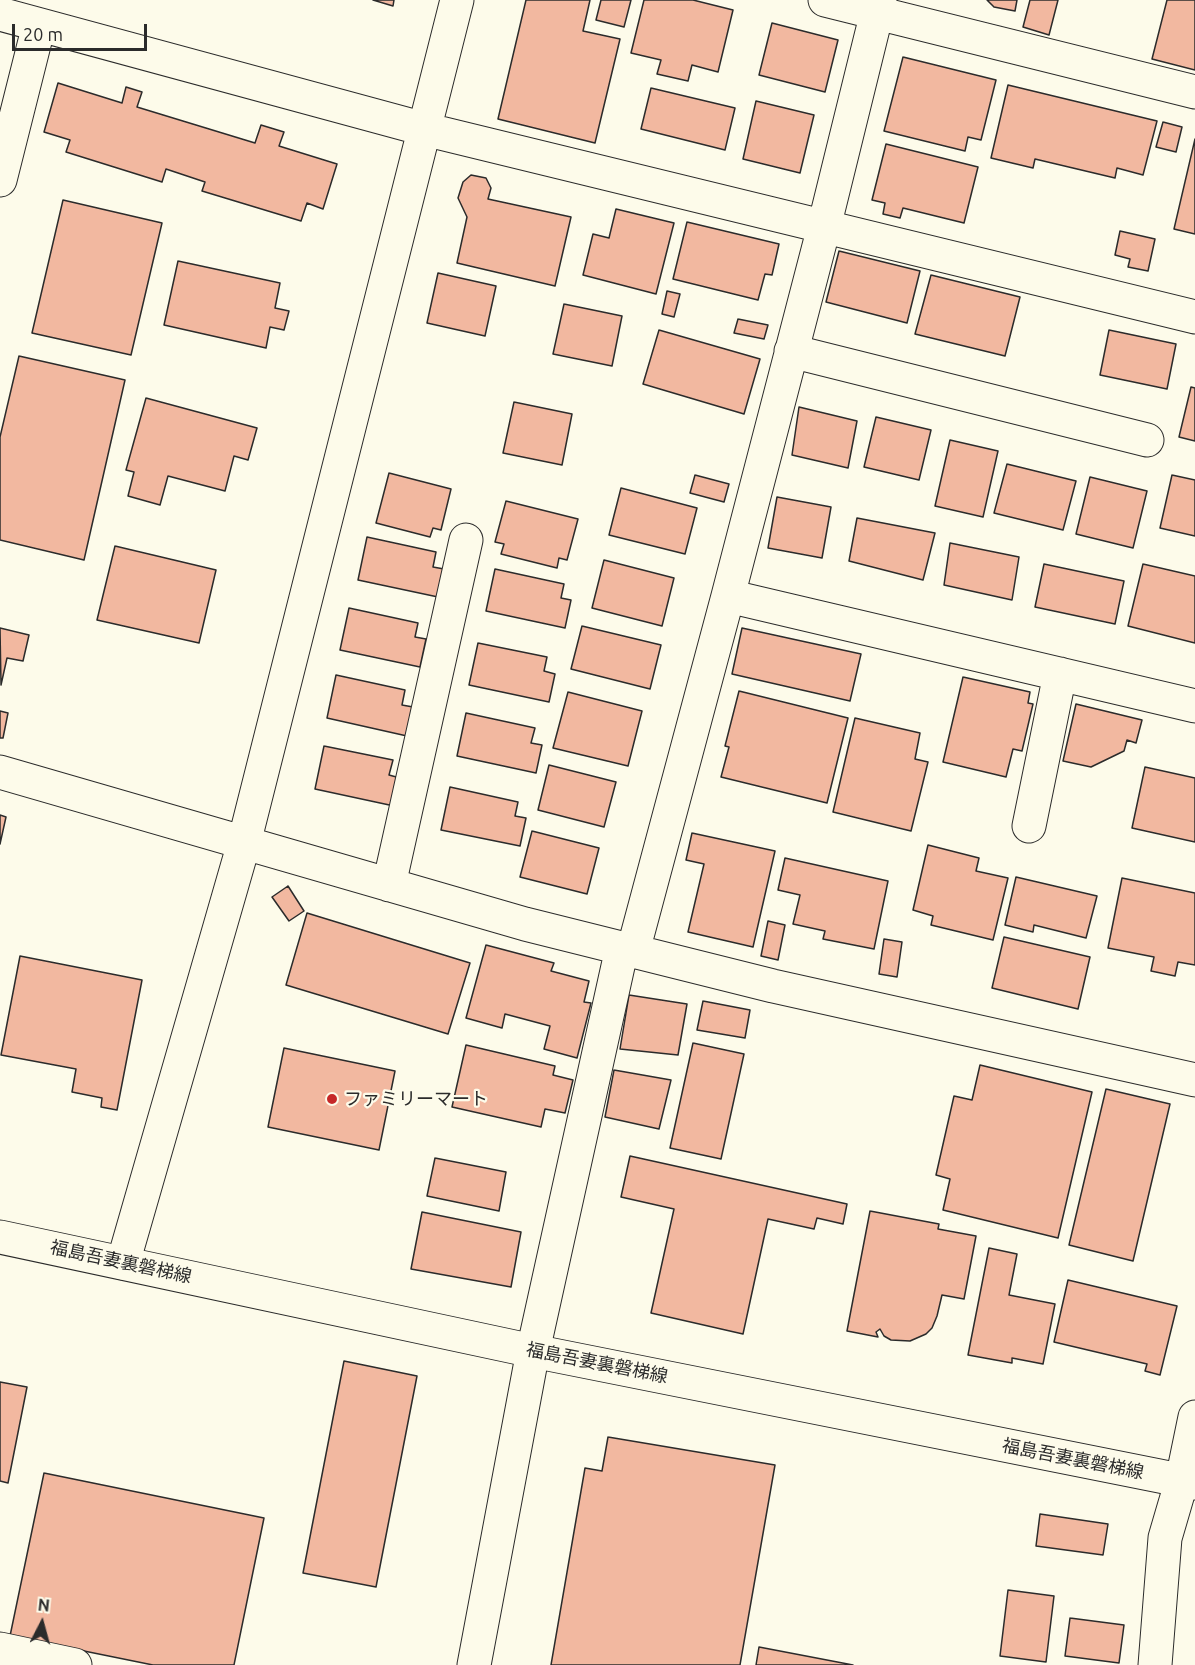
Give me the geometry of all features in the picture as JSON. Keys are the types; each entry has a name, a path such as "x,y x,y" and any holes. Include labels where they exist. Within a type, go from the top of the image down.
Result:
{"street":[{"path":"123,1263 244,843 457,0"},
{"path":"825,0 878,6 1195,92"},
{"path":"474,1665 533,1351 627,950 728,596 824,227 878,6"},
{"path":"0,14 424,129 1195,318"},
{"path":"0,180 39,25"},
{"path":"791,351 1147,440"},
{"path":"389,885 466,540"},
{"path":"728,596 1195,706"},
{"path":"1029,826 1060,674"},
{"path":"0,772 525,924 773,986 1195,1080"},
{"name":"福島吾妻裏磐梯線","path":"0,1237 533,1351 1188,1482"},
{"path":"1155,1665 1165,1538 1188,1482 1195,1417"},
{"path":"0,1648 75,1665"}],"building":[{"path":"373,0 394,0 393,6"},
{"path":"526,0 590,0 583,31 620,39 595,143 498,119"},
{"path":"601,0 631,0 624,27 596,20"},
{"path":"644,0 693,0 733,10 718,72 692,65 688,81 657,74 661,60 631,53"},
{"path":"987,0 1017,0 1015,11 994,7"},
{"path":"1030,0 1058,0 1049,35 1023,27"},
{"path":"1167,0 1195,0 1195,70 1152,59"},
{"path":"772,23 838,40 825,92 759,75"},
{"path":"903,57 996,80 981,140 968,137 965,151 884,131"},
{"path":"58,83 122,103 126,87 142,92 137,107 255,143 261,125 284,132 279,146 337,164 323,209 307,203 301,221 202,191 205,182 166,169 162,182 66,152 70,140 44,132"},
{"path":"1008,85 1157,121 1143,175 1117,168 1115,178 1035,159 1033,168 991,158"},
{"path":"651,88 735,108 725,150 641,129"},
{"path":"756,101 814,115 800,173 743,159"},
{"path":"1163,122 1182,127 1176,152 1156,147"},
{"path":"1195,139 1195,234 1174,229"},
{"path":"886,144 978,167 964,223 903,208 900,218 883,214 885,203 872,200"},
{"path":"471,175 486,178 491,188 488,199 571,217 555,286 457,263 467,217 458,198 463,182"},
{"path":"63,200 162,223 131,355 32,333"},
{"path":"616,209 674,223 656,294 583,275 593,234 609,238"},
{"path":"687,222 779,244 772,275 765,274 758,300 673,279"},
{"path":"1120,231 1155,239 1148,271 1128,267 1130,259 1115,255"},
{"path":"839,251 920,271 907,323 826,302"},
{"path":"178,261 280,283 275,308 289,311 284,330 270,327 266,348 164,325"},
{"path":"438,273 496,286 485,336 427,323"},
{"path":"931,275 1020,297 1005,356 915,334"},
{"path":"667,291 680,294 674,317 662,314"},
{"path":"564,304 622,316 612,366 553,354"},
{"path":"738,319 768,325 764,339 734,333"},
{"path":"659,330 760,359 744,414 643,384"},
{"path":"1109,330 1176,344 1167,389 1100,375"},
{"path":"19,356 125,380 84,560 0,540 0,437"},
{"path":"1191,387 1195,388 1195,441 1179,437"},
{"path":"146,398 257,428 248,460 234,456 225,491 168,476 160,505 128,496 134,472 126,470"},
{"path":"514,402 572,414 562,465 503,453"},
{"path":"799,407 857,421 848,468 792,455"},
{"path":"876,417 931,430 919,480 864,467"},
{"path":"950,440 998,451 983,517 935,506"},
{"path":"1007,464 1076,481 1063,530 994,513"},
{"path":"389,473 451,489 441,530 433,528 430,537 376,523"},
{"path":"695,475 729,484 724,502 690,493"},
{"path":"1172,475 1195,480 1195,536 1160,528"},
{"path":"1090,477 1147,491 1133,548 1076,534"},
{"path":"621,488 697,508 685,554 609,535"},
{"path":"777,497 831,507 822,558 768,548"},
{"path":"506,501 578,519 567,560 559,558 557,568 501,554 504,544 495,542"},
{"path":"857,518 935,533 923,580 849,561"},
{"path":"367,537 436,552 433,567 444,569 438,597 358,580"},
{"path":"950,543 1019,557 1012,600 944,585"},
{"path":"115,546 216,570 199,643 97,620"},
{"path":"604,560 674,578 662,626 592,608"},
{"path":"1044,564 1124,581 1115,624 1035,607"},
{"path":"1143,564 1195,576 1195,643 1128,626"},
{"path":"495,569 564,584 561,598 571,600 565,628 486,611"},
{"path":"349,608 418,623 415,637 426,639 420,667 340,650"},
{"path":"582,626 661,645 650,689 571,669"},
{"path":"0,628 29,635 23,661 7,658 1,685"},
{"path":"742,628 861,654 850,701 732,674"},
{"path":"478,643 547,657 544,671 555,674 549,702 469,685"},
{"path":"336,675 405,690 402,705 413,707 407,736 327,718"},
{"path":"963,677 1030,692 1028,703 1033,704 1022,751 1013,749 1006,777 943,762"},
{"path":"739,691 848,718 827,803 721,777 729,747 725,746"},
{"path":"568,692 642,711 628,766 553,748"},
{"path":"1076,704 1142,720 1136,743 1127,740 1124,751 1091,767 1063,761"},
{"path":"0,711 8,713 3,738 0,738"},
{"path":"466,713 535,728 531,743 542,745 536,773 457,756"},
{"path":"855,718 920,733 915,759 928,762 911,831 833,812"},
{"path":"324,746 393,760 389,775 400,778 394,806 315,789"},
{"path":"549,765 616,782 604,827 538,810"},
{"path":"1145,767 1195,778 1195,842 1132,828"},
{"path":"450,787 518,802 515,816 526,818 520,846 441,830"},
{"path":"0,815 6,817 0,844"},
{"path":"532,831 599,848 587,894 520,877"},
{"path":"692,833 775,851 753,947 688,932 704,864 686,860"},
{"path":"928,845 979,858 976,871 1008,878 993,940 931,925 933,916 913,910"},
{"path":"785,858 888,881 874,949 823,939 825,931 793,924 800,895 778,890"},
{"path":"1016,877 1097,896 1086,938 1034,925 1033,932 1005,925"},
{"path":"1122,878 1195,893 1195,965 1178,962 1175,976 1151,971 1154,957 1108,948"},
{"path":"288,886 304,911 289,921 272,897"},
{"path":"307,913 470,963 448,1034 286,985"},
{"path":"768,921 785,925 778,960 761,956"},
{"path":"1004,937 1090,957 1078,1009 992,988"},
{"path":"884,939 902,942 897,977 879,974"},
{"path":"486,945 554,963 551,971 589,981 584,1002 591,1003 577,1058 544,1049 550,1026 505,1014 502,1028 466,1018"},
{"path":"20,956 142,980 117,1110 101,1107 102,1098 72,1092 76,1069 1,1055"},
{"path":"629,995 687,1004 678,1055 620,1049"},
{"path":"703,1001 750,1010 745,1038 697,1030"},
{"path":"693,1043 744,1054 721,1159 670,1148"},
{"path":"466,1045 555,1066 553,1075 573,1080 565,1113 545,1109 541,1127 452,1107"},
{"name":"ファミリーマート","path":"284,1048 395,1071 379,1150 268,1127"},
{"path":"980,1065 1092,1092 1058,1238 943,1210 950,1179 936,1175 954,1096 972,1100"},
{"path":"614,1070 671,1080 659,1129 605,1117"},
{"path":"1106,1089 1170,1104 1133,1261 1069,1245"},
{"path":"630,1156 847,1204 843,1224 817,1218 814,1229 768,1219 743,1334 651,1313 674,1209 621,1197"},
{"path":"435,1158 506,1172 499,1211 427,1196"},
{"path":"870,1211 939,1224 938,1229 976,1236 964,1299 942,1295 932,1328 926,1334 910,1341 891,1340 884,1336 880,1329 876,1332 878,1337 847,1331"},
{"path":"422,1212 521,1232 511,1287 411,1269"},
{"path":"989,1248 1017,1254 1009,1295 1055,1304 1043,1364 1012,1358 1012,1363 968,1355"},
{"path":"1068,1280 1177,1306 1160,1375 1145,1371 1147,1364 1054,1342"},
{"path":"344,1361 417,1376 376,1587 303,1573"},
{"path":"0,1382 27,1387 8,1483 0,1481"},
{"path":"608,1437 775,1465 740,1665 551,1665 585,1468 602,1471"},
{"path":"44,1473 264,1518 234,1665 153,1665 10,1636"},
{"path":"1040,1514 1108,1524 1103,1555 1036,1546"},
{"path":"1008,1590 1054,1596 1046,1662 1000,1656"},
{"path":"1070,1618 1124,1625 1119,1663 1065,1656"},
{"path":"759,1647 853,1665 756,1665"}],"place":[{"name":"ファミリーマート","path":"332,1099"}]}
